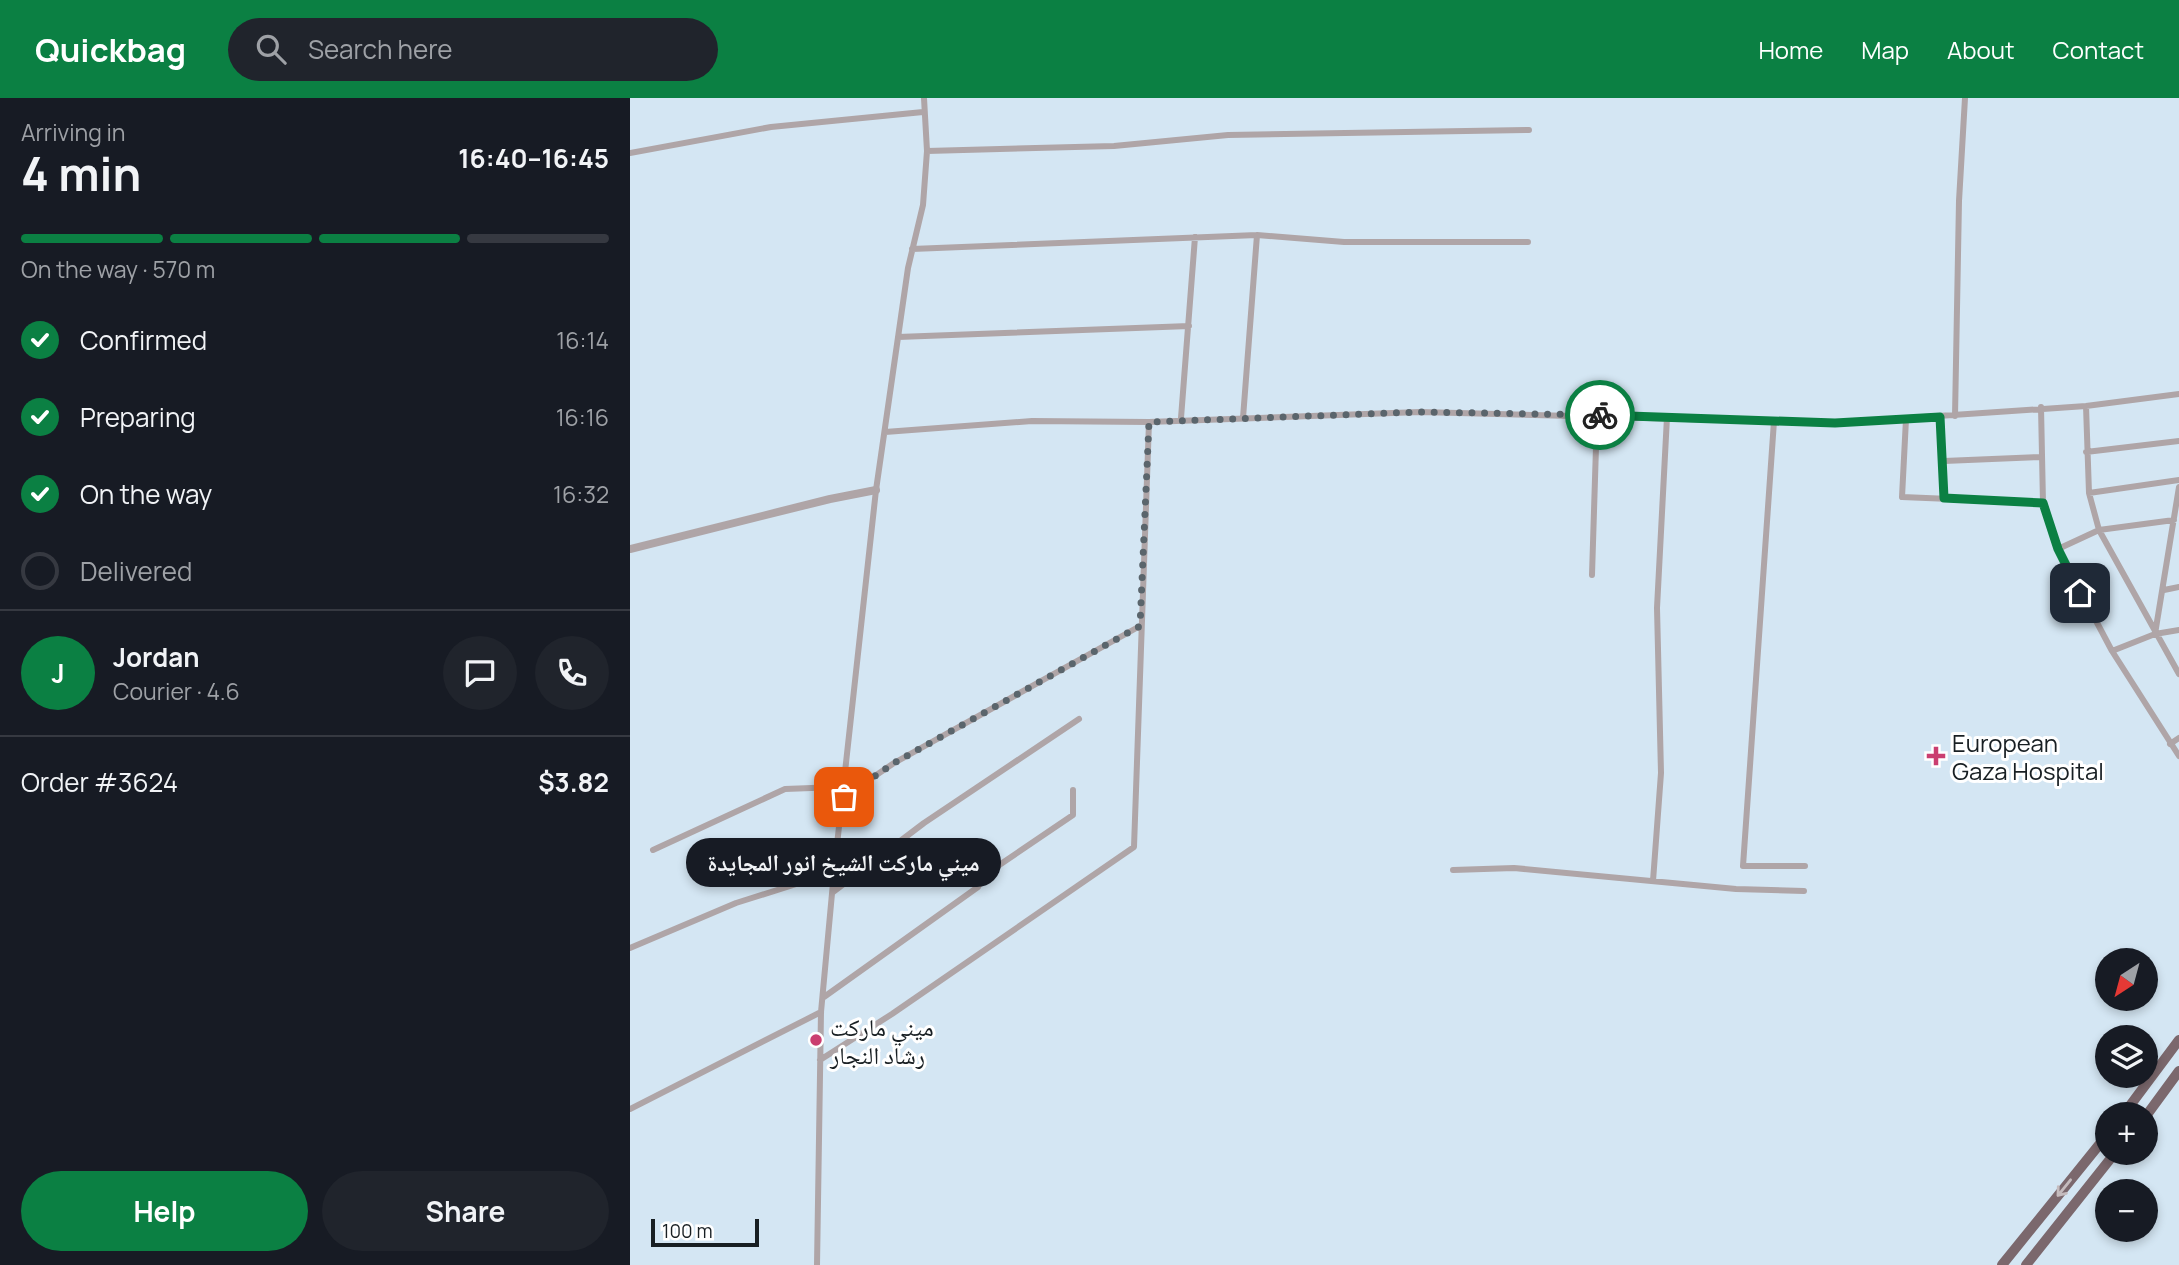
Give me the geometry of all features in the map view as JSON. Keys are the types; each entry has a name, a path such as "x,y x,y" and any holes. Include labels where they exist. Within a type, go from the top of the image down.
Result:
{"highway":[{"path":"2133,1102 2179,1040"},
{"path":"2156,1102 2179,1071"},
{"path":"2002,1265 2095,1150"},
{"path":"2026,1265 2105,1165"}],"street":[{"path":"817,1265 821,1012 876,490 912,249 923,205 927,151 924,98"},
{"path":"1955,416 1959,201 1965,98"},
{"path":"630,153 771,127 923,111"},
{"path":"927,151 1114,146 1228,135 1529,130"},
{"path":"912,249 1257,235 1344,242 1528,242"},
{"path":"1243,418 1257,235"},
{"path":"1181,418 1195,237"},
{"path":"898,337 1189,326"},
{"path":"886,432 1032,421 1149,422 1181,418 1420,412 1835,423 1955,416 2041,407 2086,407 2179,394"},
{"path":"2041,407 2043,503 2058,549 2112,651 2179,756"},
{"path":"2086,407 2089,494 2099,530 2178,671"},
{"path":"1592,575 1597,415"},
{"path":"1653,881 1661,773 1657,608 1667,417"},
{"path":"1940,417 1944,498"},
{"path":"1906,419 1902,497 2043,503"},
{"path":"1774,421 1743,866 1805,866"},
{"path":"820,1059 892,1014 1134,847 1149,422"},
{"path":"2086,452 2179,440"},
{"path":"1944,461 2041,457"},
{"path":"2089,494 2179,480"},
{"path":"2155,634 2179,487"},
{"path":"630,549 876,490"},
{"path":"2058,549 2099,530 2174,520"},
{"path":"2164,590 2179,587"},
{"path":"844,797 894,763 1140,626"},
{"path":"2112,651 2155,634 2179,630"},
{"path":"833,892 923,823 1079,719"},
{"path":"2170,744 2179,738"},
{"path":"653,850 785,789 838,787 844,797"},
{"path":"824,996 978,887 983,876 1073,815 1073,790"},
{"path":"1453,870 1514,868 1736,889 1804,891"},
{"path":"630,948 736,903 834,872"},
{"path":"630,1109 821,1012"}],"way so far":[{"path":"844,797 894,763 1140,626 1149,422 1181,418 1420,412 1600,415"}],"place":[{"name":"European Gaza Hospital","path":"1936,756"},
{"name":"ميني ماركت الشيخ انور المجايدة","path":"844,797"},
{"name":"ميني ماركت رشاد النجار","path":"816,1040"}],"route":[{"path":"1600,415 1835,423 1940,417 1944,498 2043,503 2058,549 2080,593"}]}
